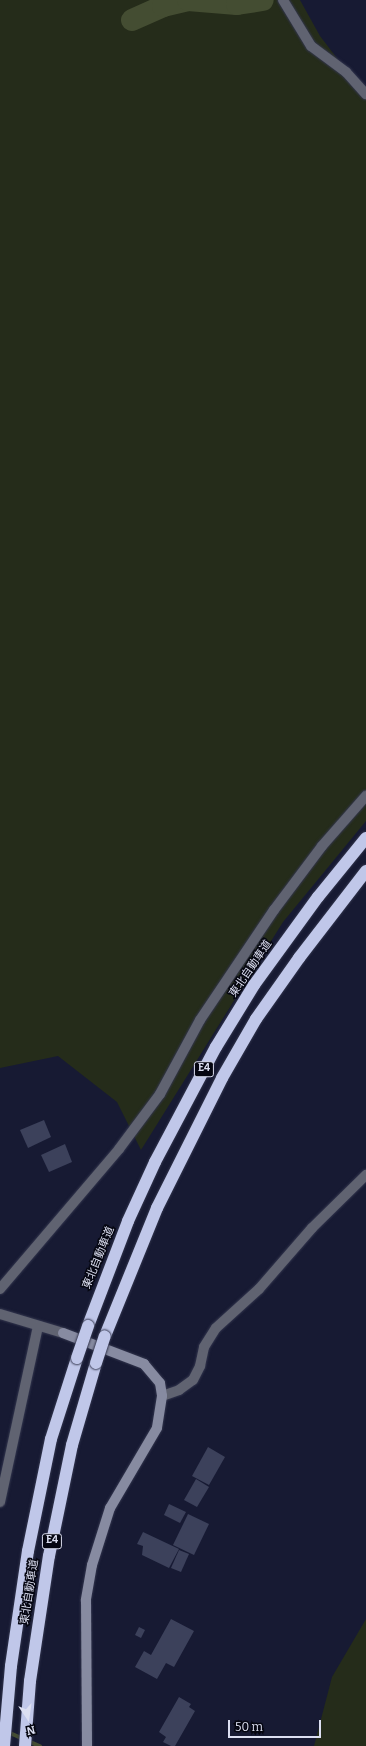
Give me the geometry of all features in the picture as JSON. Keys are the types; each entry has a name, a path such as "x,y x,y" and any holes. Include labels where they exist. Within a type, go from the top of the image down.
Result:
{"highway":[{"name":"東北自動車道","path":"4,1745 18,1610 39,1492 51,1439 105,1277 152,1169 216,1047 254,985 309,909 366,838"},
{"name":"東北自動車道","path":"25,1746 30,1681 49,1556 72,1445 105,1336 157,1208 222,1078 256,1019 299,958 366,872"}],"street":[{"path":"283,0 312,46 346,72 366,94"},
{"path":"0,1289 128,1136 160,1094 200,1020 274,910 322,846 366,796"},
{"path":"162,1396 179,1390 193,1380 200,1366 204,1347 216,1328 259,1289 312,1228 366,1175"},
{"path":"0,1314 63,1333 144,1364 160,1383 162,1396 158,1428 110,1508 92,1565 86,1600 87,1746"},
{"path":"0,1502 38,1326"}],"green space":[{"path":"0,0 300,0 320,36 366,96 366,821 283,922 141,1150 117,1102 58,1056 0,1068"},
{"path":"366,1619 366,1746 314,1746 332,1677"}],"building":[{"path":"44,1120 51,1137 28,1148 20,1130"},
{"path":"65,1144 72,1162 49,1172 41,1155"},
{"path":"208,1447 225,1457 209,1485 192,1476"},
{"path":"196,1479 209,1487 197,1507 184,1500"},
{"path":"169,1504 186,1512 180,1523 164,1515"},
{"path":"188,1514 209,1524 194,1555 173,1545"},
{"path":"143,1532 179,1549 169,1568 142,1555 143,1546 137,1544"},
{"path":"179,1550 189,1554 181,1572 171,1568"},
{"path":"171,1619 194,1631 174,1667 166,1663 157,1679 135,1667 144,1651 151,1655"},
{"path":"139,1627 145,1630 141,1638 135,1635"},
{"path":"179,1697 191,1704 189,1707 195,1711 175,1746 171,1746 163,1742 166,1737 159,1732"}],"waterway":[{"path":"132,20 163,6 188,0 237,4 263,0"},
{"path":"8,1732 40,1746"}]}
